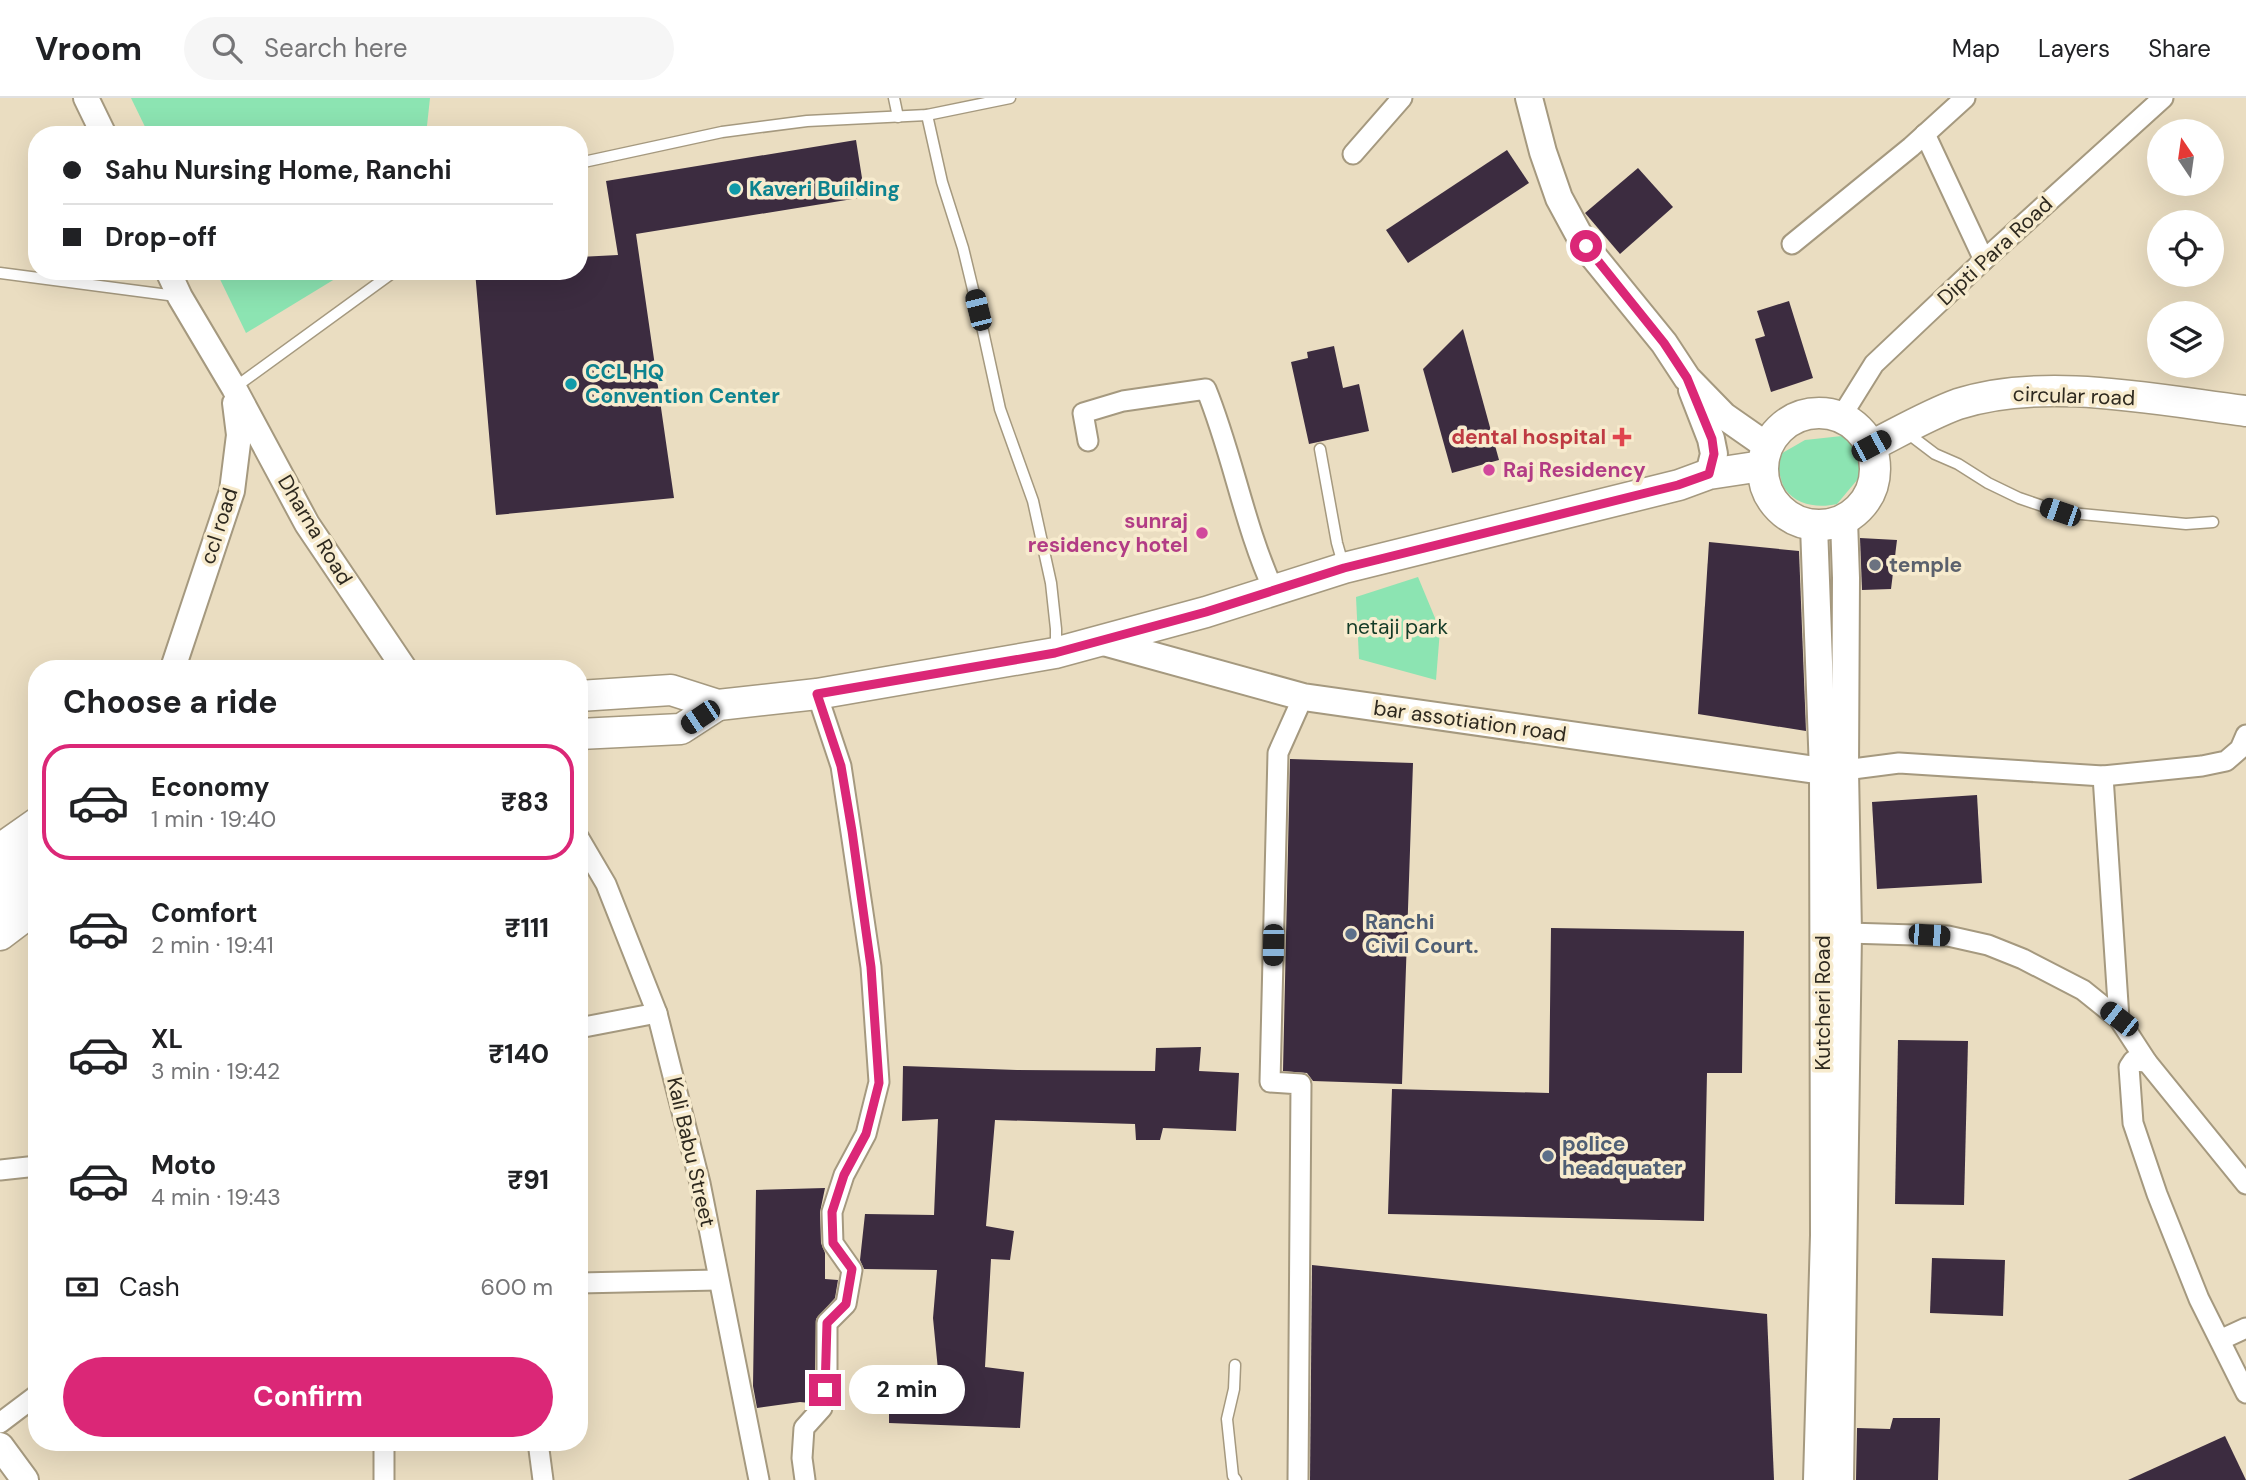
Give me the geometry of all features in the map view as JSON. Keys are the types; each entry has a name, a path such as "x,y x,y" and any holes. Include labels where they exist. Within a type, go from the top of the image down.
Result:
{"main road":[{"path":"1530,98 1543,152 1559,198 1586,246 1664,343 1687,378 1765,456"},
{"path":"1687,378 1712,439 1714,454 1709,474"},
{"name":"circular road","path":"1871,446 1959,404 1997,394 2041,391 2111,394 2246,411"},
{"path":"1819,413 1840,417 1859,429 1871,446 1875,467 1872,488 1861,507 1844,520 1814,526 1793,520 1776,506 1765,488 1765,456 1780,428 1798,416 1819,413"},
{"path":"588,695 671,690 718,705 817,694 1055,653 1206,612 1344,568 1678,485 1765,456"},
{"path":"1840,1480 1848,933 1834,770 1846,578 1844,520"},
{"name":"Kutcheri Road","path":"1814,526 1834,770 1817,1480"},
{"name":"bar assotiation road","path":"1100,642 1303,697 1834,770"},
{"path":"588,734 681,729 718,705"},
{"path":"0,935 28,847"},
{"path":"14,884 28,863"},
{"path":"0,1446 25,1480"}],"street":[{"path":"86,98 100,126"},
{"path":"1353,154 1402,98"},
{"path":"1792,244 1965,98"},
{"name":"Dipti Para Road","path":"1840,417 1874,364 2163,98"},
{"path":"1925,134 1984,260"},
{"name":"ccl road","path":"172,280 234,388 239,435 232,491 176,660"},
{"name":"Dharna Road","path":"234,388 307,524 399,660"},
{"path":"1088,441 1083,413 1123,401 1206,389 1216,414 1250,532 1274,591"},
{"path":"806,1480 802,1458 804,1427 822,1408 827,1371 827,1323 846,1304 852,1269 833,1243 832,1212 844,1175 866,1134 879,1083 871,967 852,831 841,766 817,694"},
{"path":"1298,1480 1301,1084 1270,1082 1278,753 1303,697"},
{"path":"1834,770 1899,763 2104,776 2226,761 2244,746"},
{"path":"2104,776 2119,1019"},
{"name":"Kali Babu Street","path":"588,853 606,884 657,1013 700,1183 759,1480"},
{"path":"1848,933 1948,936 1988,945 2058,975 2083,990 2119,1019 2147,1062 2246,1184"},
{"path":"588,1026 657,1013"},
{"path":"2147,1062 2133,1061 2129,1067 2133,1123 2157,1194 2199,1299 2246,1393"},
{"path":"0,1170 28,1168"},
{"path":"588,1283 718,1280"},
{"path":"2220,1340 2246,1328"},
{"path":"0,1423 28,1402"},
{"path":"384,1451 384,1480"},
{"path":"539,1451 544,1480"}],"lane":[{"path":"894,98 898,117"},
{"path":"588,161 646,146 733,130 807,121 927,115 994,99 1010,98"},
{"path":"927,115 942,182 975,295 1000,410 1033,501 1051,583 1056,629 1055,653"},
{"path":"0,273 28,277"},
{"path":"55,280 180,296"},
{"path":"234,388 383,280"},
{"path":"1903,429 1935,454 1958,464 1988,483 2019,498 2060,512 2186,524 2213,523"},
{"path":"1320,450 1344,568"},
{"path":"1235,1365 1234,1389 1227,1419 1233,1476 1236,1480"}],"green space":[{"path":"131,98 430,98 427,126 145,126"},
{"path":"220,280 333,280 246,333"},
{"path":"1842,436 1866,450 1868,467 1837,504 1809,504 1790,495 1782,482 1777,456 1805,440"},
{"name":"netaji park","path":"1418,577 1440,630 1436,680 1359,659 1356,597"}],"building":[{"name":"CCL HQ Convention Center","path":"856,140 865,197 636,234 674,498 496,515 476,280 588,280 588,257 618,255 606,181"},
{"path":"1507,150 1529,183 1408,263 1386,230"},
{"path":"1638,168 1673,207 1620,254 1585,213"},
{"path":"1789,301 1813,378 1771,392 1755,339 1765,336 1757,311"},
{"path":"1463,329 1499,460 1452,473 1423,369"},
{"path":"1334,346 1343,388 1359,384 1369,431 1309,444 1291,362 1308,358 1307,352"},
{"name":"temple","path":"1860,538 1897,540 1891,589 1862,590"},
{"path":"1709,542 1799,551 1806,731 1698,714"},
{"path":"1290,759 1413,763 1402,1084 1313,1081 1307,1073 1283,1071"},
{"path":"1977,795 1982,883 1877,889 1872,802"},
{"path":"1551,928 1744,931 1742,1073 1707,1073 1704,1221 1388,1214 1392,1089 1549,1093"},
{"path":"1898,1040 1968,1041 1964,1205 1895,1204"},
{"path":"1201,1047 1199,1071 1239,1073 1236,1131 1163,1128 1160,1140 1136,1140 1135,1124 995,1120 986,1226 1014,1231 1010,1260 991,1259 985,1367 1024,1372 1020,1428 889,1423 889,1375 938,1370 933,1318 937,1270 864,1269 860,1260 865,1214 934,1215 938,1119 902,1121 903,1066 1155,1071 1156,1048"},
{"path":"825,1188 820,1212 825,1279 838,1280 835,1298 816,1319 815,1370 810,1403 757,1408 753,1386 756,1190"},
{"path":"1932,1258 2005,1260 2003,1316 1930,1313"},
{"path":"1312,1265 1767,1314 1774,1480 1310,1480"},
{"path":"1893,1418 1940,1418 1938,1480 1856,1480 1857,1428 1890,1429"},
{"path":"2225,1436 2246,1480 2128,1480"}],"place":[{"name":"Kaveri Building","path":"735,189"},
{"name":"CCL HQ Convention Center","path":"571,384"},
{"name":"dental hospital","path":"1622,437"},
{"name":"Raj Residency","path":"1489,470"},
{"name":"sunraj residency hotel","path":"1202,533"},
{"name":"temple","path":"1875,565"},
{"name":"Ranchi Civil Court.","path":"1351,934"},
{"name":"police headquater","path":"1548,1156"}],"route":[{"path":"825,1390 827,1323 837,1310 846,1304 852,1269 833,1243 832,1212 844,1175 866,1134 879,1083 871,967 852,831 841,766 817,694 968,669 1100,642 1344,568 1678,485 1709,474 1714,454 1712,439 1687,378 1664,343 1586,246"}]}
